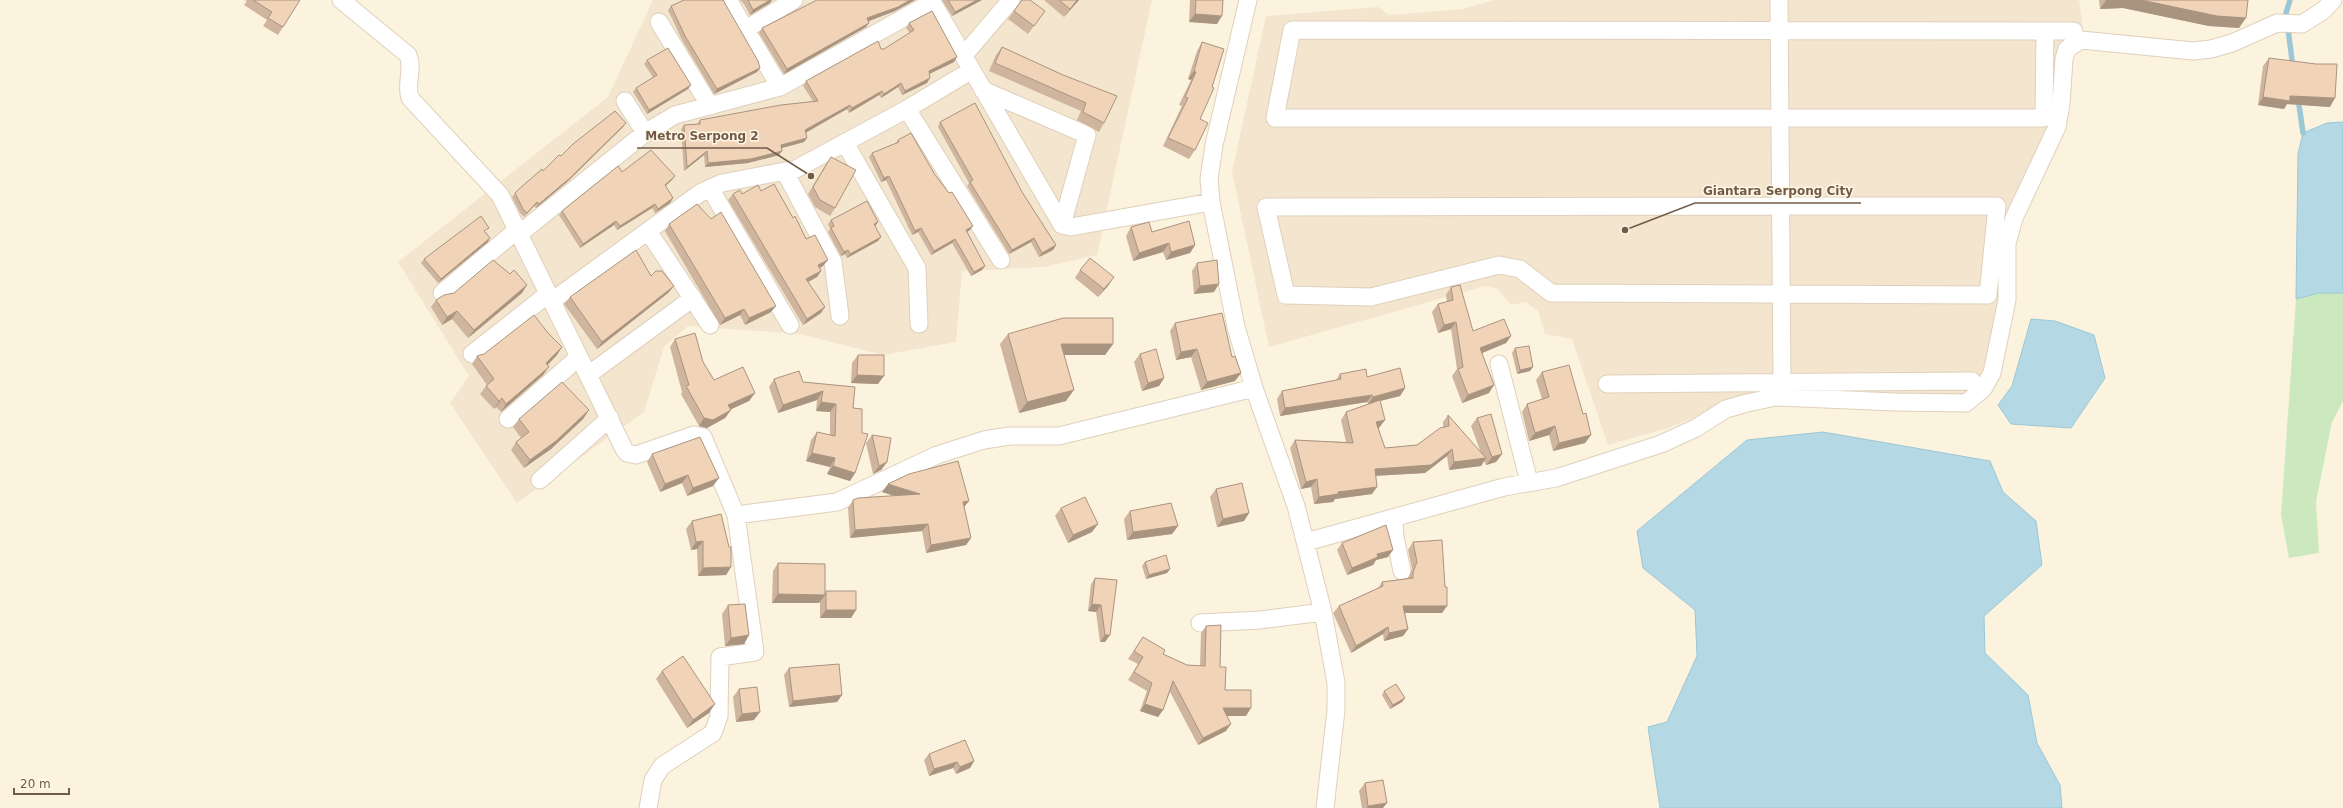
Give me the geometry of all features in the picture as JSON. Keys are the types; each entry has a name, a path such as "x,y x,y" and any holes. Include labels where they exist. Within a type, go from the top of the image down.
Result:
{"street":[{"path":"341,0 408,56 410,62 408,89 410,98 500,195 624,449 636,455 694,436 703,437 736,515 756,652 720,657 719,716 713,733 662,766 653,780 648,808"},
{"path":"728,0 780,87"},
{"path":"746,29 794,0"},
{"path":"964,55 1010,0"},
{"path":"1248,0 1214,145 1209,179 1211,202 1236,327 1254,388 1296,506 1323,612 1336,683 1336,710 1325,808"},
{"path":"1779,0 1782,383"},
{"path":"1306,542 1361,526 1394,519 1472,496 1529,482 1556,478 1661,444 1696,428 1726,408 1776,397 1895,402 1966,402 1983,389 1992,373 2007,300 2007,244 2014,218 2057,127 2061,104 2064,59 2067,49 2081,40 2193,51 2211,49 2232,43 2277,23 2302,24 2308,22 2324,10 2332,0"},
{"path":"442,293 645,133 675,115 780,87 932,1 1062,225 1071,227 1211,202"},
{"path":"659,22 710,106"},
{"path":"2045,31 2044,118 1275,118 1292,30 2074,31"},
{"path":"472,354 700,193 722,183 796,169 907,109 972,70"},
{"path":"984,90 1087,135 1062,225"},
{"path":"624,100 645,133"},
{"path":"907,109 1001,260"},
{"path":"845,143 917,268 919,324"},
{"path":"785,172 833,262 840,316"},
{"path":"710,188 790,325"},
{"path":"1997,206 1988,295 1781,294 1551,293 1520,269 1499,265 1371,297 1286,296 1266,207 1997,206"},
{"path":"648,230 710,325"},
{"path":"588,375 693,298"},
{"path":"508,418 579,357"},
{"path":"1499,364 1529,482"},
{"path":"1607,384 1972,381"},
{"path":"736,515 837,502 937,455 984,440 1010,436 1059,436 1254,388"},
{"path":"540,480 610,418"},
{"path":"1394,519 1394,537 1402,571"},
{"path":"1200,623 1260,620 1323,612"}],"shaded area":[{"path":"653,0 1152,0 1097,255 1044,267 962,271 956,342 883,355 800,334 688,326 664,347 644,412 517,503 450,403 469,376 398,262 608,97"},
{"path":"1495,0 2079,0 2084,37 2070,41 2056,114 2010,216 2003,301 1985,381 1971,395 1754,395 1668,428 1608,445 1572,339 1545,334 1538,311 1526,302 1511,305 1498,289 1485,286 1269,347 1232,172 1266,16 1378,7 1389,15 1463,9"}],"green space":[{"path":"2319,293 2343,293 2343,401 2332,422 2316,502 2319,553 2289,558 2281,515 2296,299"}],"water":[{"path":"2343,122 2343,293 2319,293 2296,299 2298,154 2303,133 2327,123"},
{"path":"2031,319 2055,321 2094,335 2105,378 2071,428 2011,424 1998,405 2012,386"},
{"path":"1823,432 1990,461 2003,492 2036,521 2042,565 1984,616 1985,653 2028,695 2037,743 2060,785 2062,808 1660,808 1648,727 1667,722 1697,656 1695,610 1643,568 1637,531 1747,440"}],"building":[{"path":"253,0 300,0 283,27 268,18 272,12"},
{"path":"684,0 723,0 758,61 760,68 717,89 685,36 671,6"},
{"path":"748,0 770,0 753,10"},
{"path":"817,0 910,0 898,7 867,18 869,23 787,69 762,28"},
{"path":"948,0 977,0 955,12"},
{"path":"1022,0 1030,0 1045,11 1034,26 1014,11"},
{"path":"1059,0 1077,0 1070,9"},
{"path":"1196,0 1223,0 1222,16 1195,14"},
{"path":"2141,0 2248,0 2246,18 2217,16"},
{"path":"932,11 957,57 929,71 930,78 905,91 901,83 884,94 882,91 852,108 850,105 805,130 807,138 781,145 782,151 751,159 708,163 707,151 687,167 684,125 700,124 700,120 781,105 818,101 806,81 878,41 881,49 884,49 914,30 909,23"},
{"path":"1202,42 1224,49 1212,87 1214,88 1200,119 1208,123 1195,150 1168,138 1188,98 1185,97 1196,72 1194,71"},
{"path":"1002,47 1063,75 1117,96 1104,123 1083,112 1086,103 995,63"},
{"path":"668,48 691,85 649,110 636,88 657,75 647,60"},
{"path":"2269,58 2316,64 2337,64 2335,98 2290,96 2290,101 2263,97"},
{"path":"975,103 1022,192 1056,245 1042,253 1034,238 1012,250 970,182 973,180 940,122"},
{"path":"615,111 626,123 570,178 539,204 537,202 527,213 523,209 515,193 542,169 543,171 559,155 561,156 573,144"},
{"path":"911,133 935,175 949,193 952,192 973,226 966,230 985,266 974,272 955,239 934,251 921,228 915,231 889,176 884,178 872,153 899,142 898,140"},
{"path":"651,150 675,176 665,185 673,198 658,209 655,204 620,226 616,221 583,244 562,211 618,166 622,172"},
{"path":"831,157 856,170 835,208 820,200 813,187"},
{"path":"774,184 793,218 795,216 806,239 815,235 828,260 818,265 821,271 806,279 825,307 807,319 733,194 740,190 742,194 758,185 761,191"},
{"path":"867,201 878,222 874,224 881,237 850,254 848,250 844,252 831,228 834,226 831,220"},
{"path":"697,204 711,219 721,212 776,306 749,318 744,309 725,318 669,224"},
{"path":"481,216 489,228 484,231 490,238 441,279 424,259"},
{"path":"1189,221 1195,245 1171,252 1169,243 1139,253 1131,227 1149,222 1152,232"},
{"path":"636,250 651,276 656,271 662,271 674,286 602,342 570,297"},
{"path":"1090,258 1114,277 1104,289 1080,270"},
{"path":"493,260 510,274 514,270 527,285 474,330 457,311 447,317 436,300 444,295 454,293"},
{"path":"1217,260 1219,284 1200,286 1197,263"},
{"path":"1460,285 1473,331 1504,319 1511,336 1480,348 1494,385 1468,395 1458,369 1463,367 1456,322 1444,325 1438,304 1453,300 1451,287"},
{"path":"1222,313 1232,357 1235,356 1241,373 1207,382 1197,349 1181,352 1175,323"},
{"path":"534,315 548,333 562,347 546,363 549,367 506,404 502,398 499,401 486,386 494,379 477,356 484,354"},
{"path":"1063,318 1113,318 1113,344 1061,344 1074,390 1027,402 1008,334"},
{"path":"695,333 703,362 714,380 743,367 755,393 728,405 731,410 713,420 704,418 686,386 689,385 675,339"},
{"path":"1529,346 1533,367 1520,370 1515,348"},
{"path":"1156,349 1164,378 1148,383 1140,354"},
{"path":"858,355 884,355 884,376 857,375"},
{"path":"1569,365 1583,414 1586,413 1591,435 1559,443 1555,426 1535,433 1527,404 1549,397 1542,372"},
{"path":"1400,368 1405,388 1373,397 1372,395 1285,408 1282,391 1341,379 1340,374 1366,369 1367,377"},
{"path":"799,371 803,382 855,387 853,408 862,409 862,433 868,434 855,473 833,466 835,458 812,453 817,432 835,436 836,404 821,402 823,391 783,405 774,379"},
{"path":"562,382 589,410 556,441 530,460 516,442 529,432 519,419"},
{"path":"1380,400 1385,420 1376,422 1385,448 1417,445 1440,428 1449,426 1448,415 1486,458 1454,462 1452,449 1431,465 1375,469 1377,487 1338,492 1338,494 1319,497 1317,479 1306,482 1295,440 1353,443 1346,412"},
{"path":"1491,414 1502,454 1492,457 1477,418"},
{"path":"872,435 891,438 887,462 879,466"},
{"path":"700,437 719,478 693,488 688,475 665,484 652,454"},
{"path":"958,461 969,501 963,502 971,538 931,545 928,524 855,530 853,500 858,498 920,494 888,484 909,474"},
{"path":"1242,483 1249,513 1223,519 1216,489"},
{"path":"1085,497 1098,524 1073,535 1061,508"},
{"path":"1171,503 1178,526 1133,532 1130,511"},
{"path":"721,514 729,547 731,547 731,567 703,568 703,541 696,542 692,521"},
{"path":"1386,525 1393,550 1377,554 1378,557 1352,568 1342,543"},
{"path":"1442,540 1445,587 1447,587 1447,606 1403,606 1408,629 1389,633 1388,627 1356,646 1339,606 1383,586 1382,582 1413,578 1413,572 1417,562 1413,542"},
{"path":"1166,555 1170,569 1149,575 1145,562"},
{"path":"778,563 825,564 825,595 778,594"},
{"path":"1095,578 1117,580 1110,635 1105,635 1101,605 1092,604"},
{"path":"826,591 856,591 856,610 826,610"},
{"path":"745,604 749,635 731,638 728,605"},
{"path":"1221,625 1220,667 1226,667 1225,690 1251,690 1251,708 1223,708 1231,724 1203,738 1173,681 1163,710 1145,704 1152,683 1134,672 1143,657 1134,651 1143,637 1165,650 1163,654 1187,665 1205,666 1206,626"},
{"path":"683,656 715,704 693,720 662,671"},
{"path":"839,664 842,695 793,701 789,668"},
{"path":"1396,684 1405,698 1393,705 1384,691"},
{"path":"757,687 760,712 742,714 739,689"},
{"path":"965,740 974,761 960,767 957,762 934,769 929,754"},
{"path":"1383,780 1387,803 1368,806 1365,783"}],"waterway":[{"path":"2290,0 2286,13 2293,68"},
{"path":"2298,98 2303,133"}],"place":[{"name":"Metro Serpong 2","path":"811,176"},
{"name":"Giantara Serpong City","path":"1625,230"}]}
